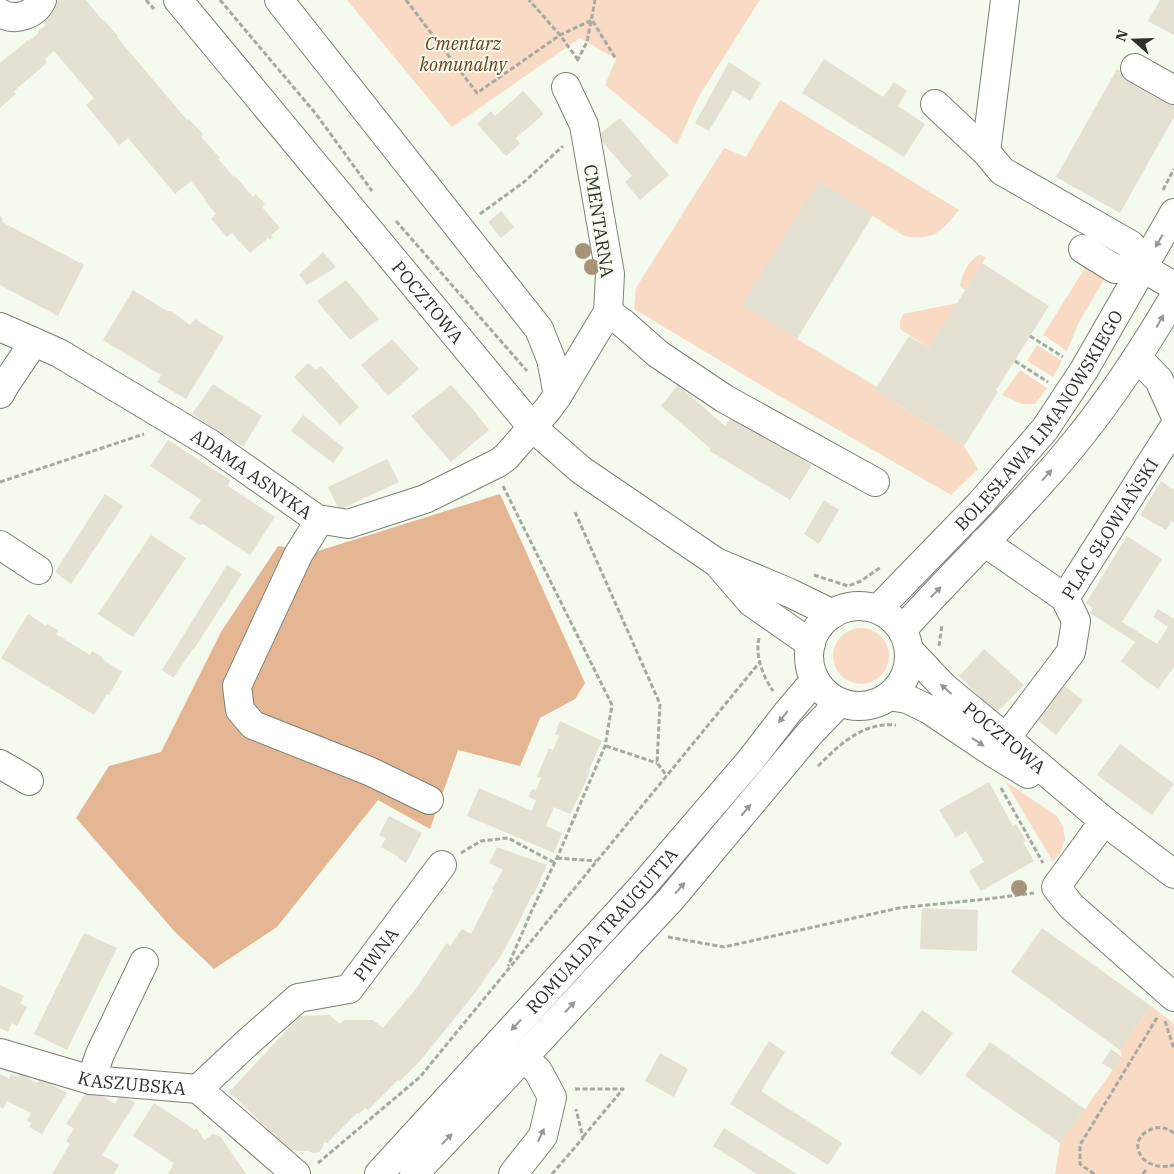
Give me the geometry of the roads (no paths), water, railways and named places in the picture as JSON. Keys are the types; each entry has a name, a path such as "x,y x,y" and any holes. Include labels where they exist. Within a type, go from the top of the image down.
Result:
{"main road":[{"path":"0,13 13,17 24,16 33,12 42,0"},
{"name":"POCZTOWA","path":"178,0 532,427 581,470 716,562 790,593 833,614"},
{"path":"279,0 539,329 551,359 558,395"},
{"path":"986,152 1005,0"},
{"path":"1135,68 1174,90"},
{"name":"CMENTARNA","path":"532,427 548,410 558,395 608,312 610,274 584,125 566,87"},
{"path":"935,104 986,152 1002,171 1130,245 1143,268 1174,286"},
{"name":"BOLESŁAWA LIMANOWSKIEGO","path":"878,609 980,504 1045,429 1084,370 1143,268 1167,205"},
{"path":"1083,249 1115,269 1143,268"},
{"name":"BOLESŁAWA LIMANOWSKIEGO","path":"906,639 930,598 1026,499 1069,451 1138,357 1174,297"},
{"path":"608,312 658,354 725,399 875,482"},
{"name":"ADAMA ASNYKA","path":"0,327 59,353 209,443 318,519 348,524 425,498 498,463 506,457 532,427"},
{"path":"0,394 34,342"},
{"path":"1138,357 1159,380 1174,413"},
{"name":"PLAC SŁOWIAŃSKI","path":"984,542 1065,598 1174,427"},
{"path":"318,519 298,555 237,686 240,710 254,725 370,772 428,800"},
{"path":"0,545 38,570"},
{"name":"POCZTOWA","path":"716,562 751,602 811,644"},
{"path":"1006,738 1071,652 1076,621 1065,598"},
{"path":"863,606 878,609 892,617 906,639 907,669 889,696 876,705 857,708 838,703 825,694 815,680 809,656 811,644 819,627 833,614 847,607 863,606"},
{"name":"POCZTOWA","path":"906,639 944,687 1104,821 1174,874"},
{"name":"ROMUALDA TRAUGUTTA","path":"379,1174 641,888 815,680"},
{"name":"POCZTOWA","path":"889,696 907,699 928,709 995,754 1104,821"},
{"name":"ROMUALDA TRAUGUTTA","path":"414,1174 671,899 810,733 838,703"},
{"path":"0,764 29,781"},
{"path":"1104,821 1047,889 1071,906 1166,998"},
{"name":"PIWNA","path":"198,1089 298,998 349,989 442,865"},
{"path":"91,1080 100,1054 144,962"},
{"name":"KASZUBSKA","path":"0,1053 91,1080 198,1089 304,1171"},
{"path":"513,1174 543,1136 552,1097 538,1071 523,1057"}],"park label":[{"name":"Cmentarz komunalny","path":"463,53"}]}
